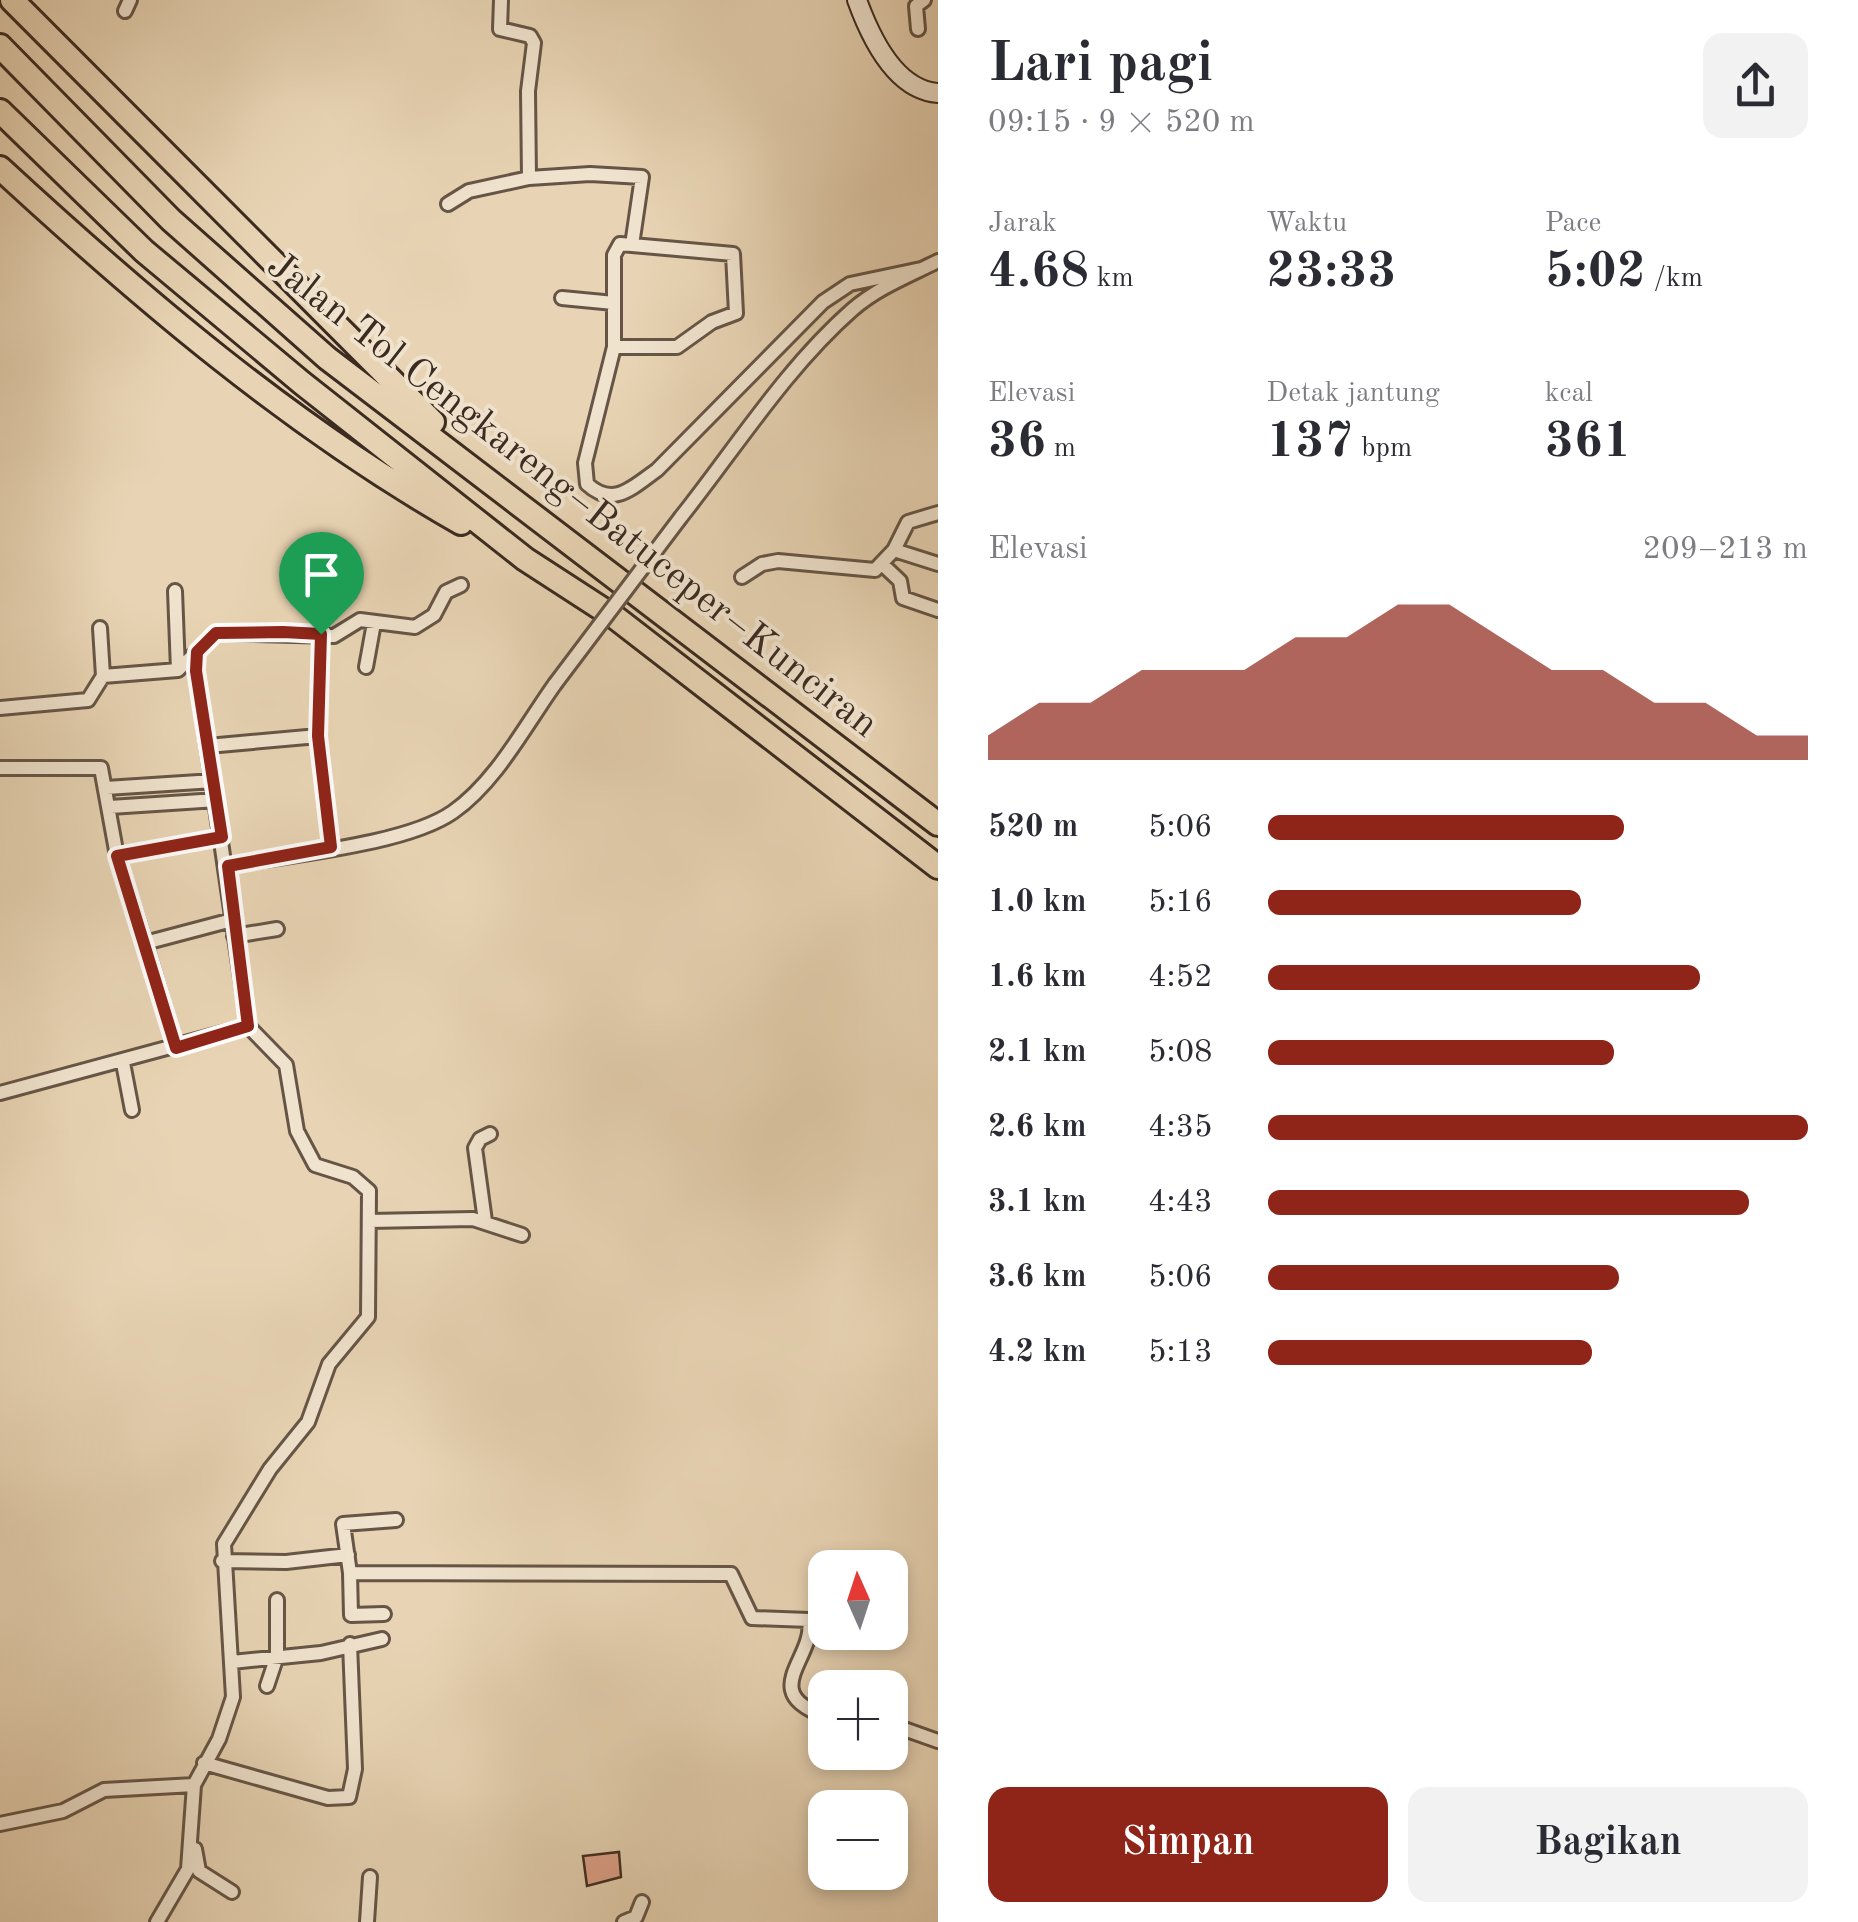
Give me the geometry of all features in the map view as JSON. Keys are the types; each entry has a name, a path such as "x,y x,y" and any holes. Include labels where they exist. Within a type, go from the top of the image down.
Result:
{"highway":[{"path":"12,0 300,294 508,495"},
{"name":"Jalan Tol Cengkareng–Batuceper–Kunciran","path":"0,46 171,220 327,358 938,824"},
{"name":"Jalan Tol Cengkareng–Batuceper–Kunciran","path":"0,111 144,250 302,384 525,559 616,618 938,867"},
{"path":"0,168 114,274 200,345 402,490 525,559"}],"main road":[{"path":"857,0 870,33 900,74 912,86 938,93"}],"street":[{"path":"501,0 500,30 530,36 534,43 528,91 529,178"},
{"path":"918,29 916,6 924,0"},
{"path":"448,204 469,192 529,178 573,174 642,178 632,244"},
{"path":"614,347 677,347 712,322 736,313 735,256 620,244 614,256 614,347 585,464 587,484 599,495 612,497 656,470 823,302 863,279 921,269"},
{"path":"228,866 410,832 453,812 483,783 681,517 840,322 883,287 938,261"},
{"path":"562,298 614,303"},
{"path":"742,576 762,564 778,561 867,571 882,564 894,550 908,522 938,513"},
{"path":"894,550 938,564"},
{"path":"882,564 900,580 903,598 938,610"},
{"path":"103,676 178,670 216,633 341,634 353,621 414,627 427,622 446,592 461,585"},
{"path":"174,591 178,670"},
{"path":"366,666 374,623"},
{"path":"0,708 84,703 103,676 100,628"},
{"path":"321,634 318,736 331,847"},
{"path":"156,1922 188,1869 194,1785 219,1740 233,1697 222,1561 227,1533 308,1422 329,1364 368,1318 371,1200 364,1184 314,1164 297,1131 286,1065 248,1026 228,866 196,671 197,652"},
{"path":"208,746 318,736"},
{"path":"0,768 96,767 104,772 117,856 176,1048"},
{"path":"106,788 214,781"},
{"path":"110,807 217,800"},
{"path":"117,856 222,837"},
{"path":"145,943 232,920"},
{"path":"234,936 277,928"},
{"path":"0,1093 123,1063 248,1026"},
{"path":"123,1063 132,1110"},
{"path":"485,1222 475,1148 480,1139 490,1134"},
{"path":"369,1221 485,1222 522,1235"},
{"path":"384,1614 351,1615 344,1524 396,1520"},
{"path":"222,1561 286,1562 348,1555"},
{"path":"350,1574 731,1574 752,1618 809,1620 809,1639 794,1663 792,1687 808,1707"},
{"path":"267,1686 277,1656 277,1600"},
{"path":"232,1662 321,1653 382,1639"},
{"path":"204,1763 328,1798 349,1797 355,1769 350,1644"},
{"path":"908,1730 938,1741"},
{"path":"0,1824 63,1811 104,1790 194,1785"},
{"path":"193,1839 199,1871 232,1892"},
{"path":"367,1922 370,1878"},
{"path":"624,1922 636,1917 642,1902"}],"building":[{"path":"619,1852 621,1877 587,1886 583,1856"}],"route":[{"path":"216,633 321,634 318,736 331,847 228,866 239,980 248,1026 176,1048 117,856 222,837 196,671 197,652 202,643 216,633"}]}
